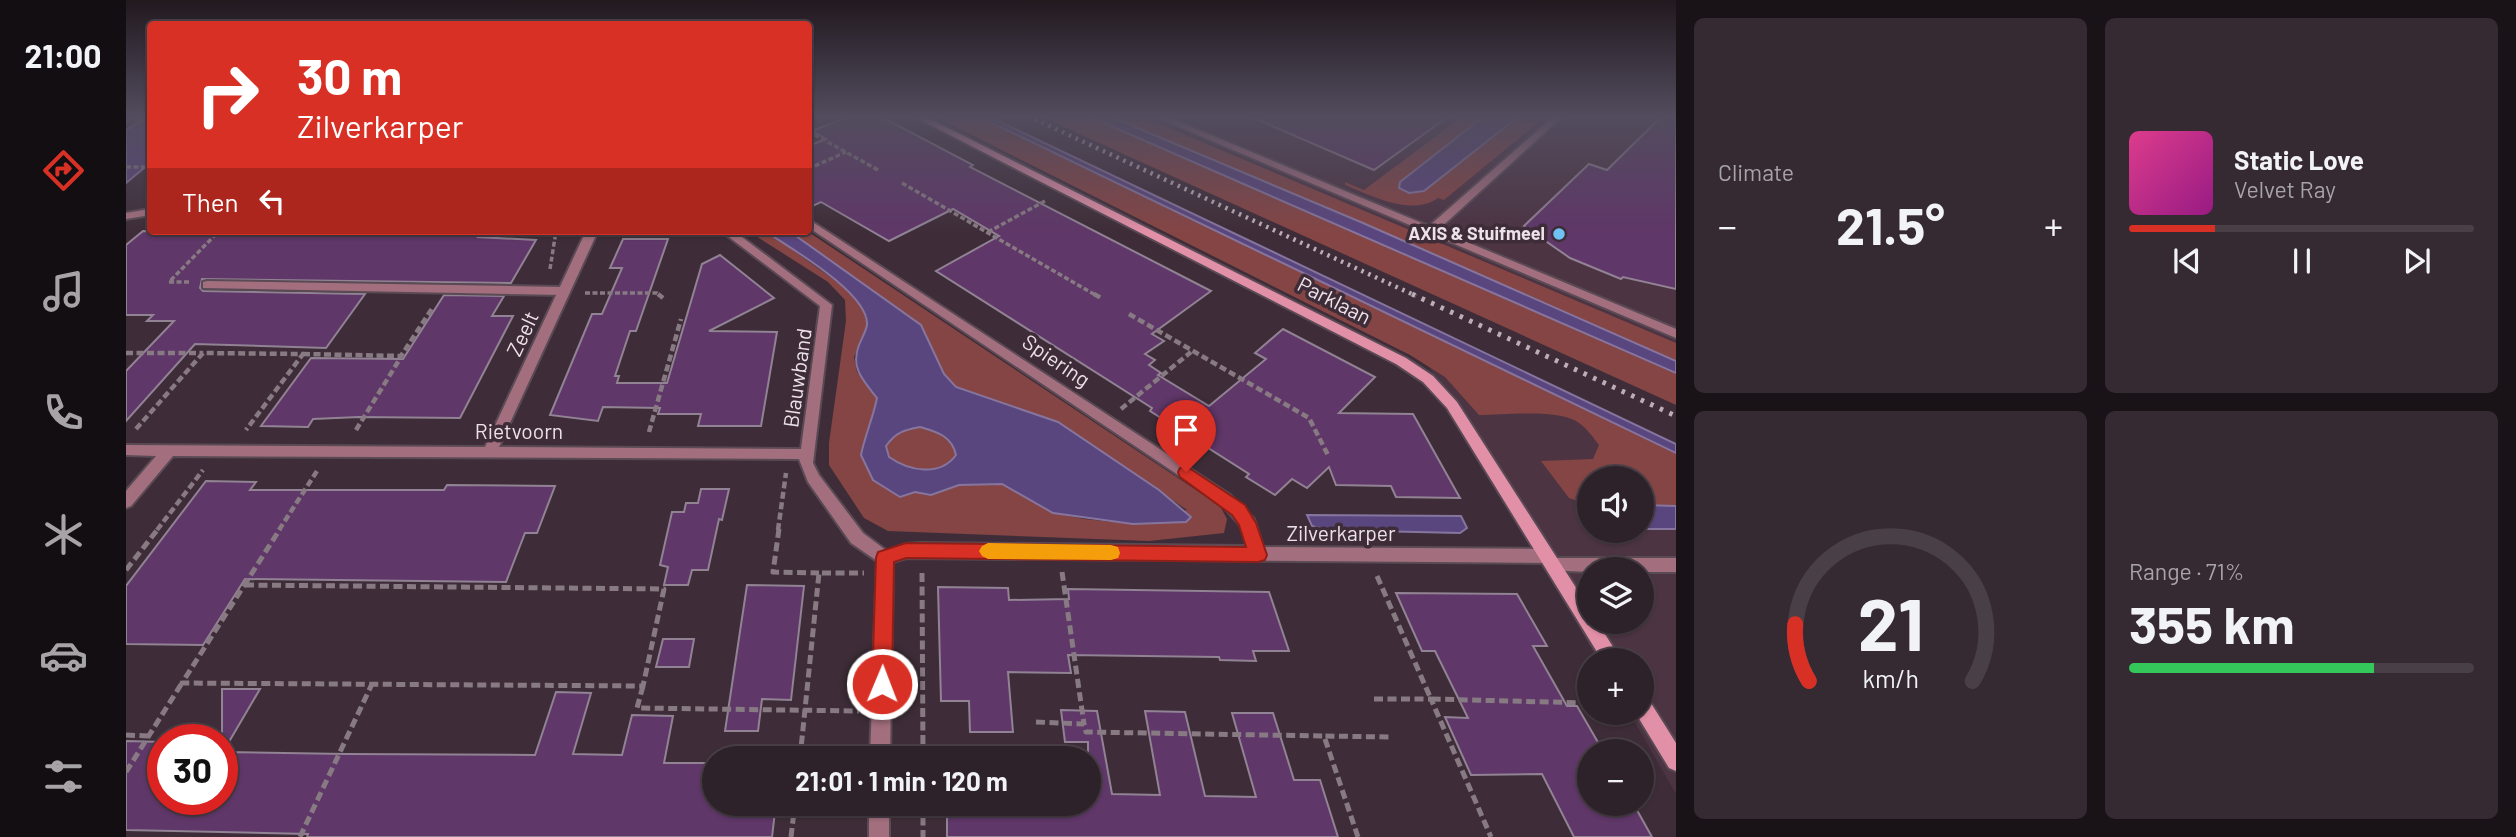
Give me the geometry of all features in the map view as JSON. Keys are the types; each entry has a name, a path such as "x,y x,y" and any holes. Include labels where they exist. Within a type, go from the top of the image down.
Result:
{"street":[{"name":"Parklaan","path":"996,155 1401,361 1428,379 1452,405 1604,648"},
{"path":"1253,155 1676,334"},
{"path":"1432,229 1515,155"},
{"path":"126,216 147,212"},
{"name":"Spiering","path":"812,225 1232,504 1248,523 1258,555"},
{"name":"Zeelt","path":"489,453 590,235"},
{"name":"Blauwband","path":"732,235 826,305 807,454"},
{"path":"206,285 564,292"},
{"name":"Rietvoorn","path":"126,450 807,454"},
{"path":"126,502 169,450"},
{"path":"807,454 806,463 813,478 857,538 885,566 880,746"},
{"name":"Zilverkarper","path":"885,566 906,551 921,550 1368,555 1676,565"},
{"path":"1654,725 1676,761"},
{"path":"879,816 879,837"}],"path":[{"path":"812,167 839,155"},
{"path":"851,155 880,171"},
{"path":"126,167 147,167"},
{"path":"902,183 1103,299"},
{"path":"987,232 1065,190"},
{"path":"206,285 169,282 215,235"},
{"path":"546,290 555,235"},
{"path":"156,724 245,584 445,288"},
{"path":"564,292 657,293 663,298"},
{"path":"1129,314 1309,418 1328,455"},
{"path":"643,453 681,319"},
{"path":"1107,420 1191,352"},
{"path":"126,353 401,356"},
{"path":"135,431 203,353"},
{"path":"126,570 303,354"},
{"path":"788,454 773,572 820,573 885,566"},
{"path":"921,550 923,746"},
{"path":"1060,552 1086,732 1389,737"},
{"path":"1368,555 1491,837"},
{"path":"801,746 820,573"},
{"path":"245,584 664,589 637,708 881,712"},
{"path":"182,683 643,686"},
{"path":"300,837 372,684"},
{"path":"1374,699 1577,702"},
{"path":"1036,722 1084,724"},
{"path":"126,736 147,736"},
{"path":"1324,736 1358,837"},
{"path":"126,772 147,739"},
{"path":"792,837 794,816"},
{"path":"923,816 923,837"}],"shaded area":[{"path":"126,155 147,155 147,166 126,183"},
{"path":"1012,155 1059,155 1676,453 1676,506 1654,505 1654,466 1577,466 1577,501 1569,498 1541,461 1593,459 1599,445 1586,429 1576,421 1555,415 1479,415 1445,377 1410,355"},
{"path":"1059,155 1070,155 1676,444 1676,453"},
{"path":"1126,155 1177,155 1676,373 1676,405"},
{"path":"1177,155 1202,155 1363,223 1676,361 1676,373"},
{"path":"1181,155 1676,155 1676,371"},
{"path":"1202,155 1233,155 1676,343 1676,361"},
{"path":"1411,155 1434,155 1400,182 1424,191 1470,155 1499,155 1444,200 1438,198 1428,203 1404,205 1379,199 1345,185 1345,182 1364,190"},
{"path":"1434,155 1470,155 1424,191 1409,193 1399,188 1400,182"},
{"path":"812,234 1220,506 1227,519 1224,533 1149,541 888,531 864,518 829,465 829,443 846,321 845,300 828,282 754,235 772,235 847,289 863,308 867,325 854,357 857,372 877,398 863,454 871,474 900,497 915,492 931,495 959,485 1003,484 1053,513 1084,519 1133,524 1187,510 1058,422 956,387 944,374 921,325 795,235"},
{"path":"771,235 795,235 921,325 944,374 956,387 1058,422 1159,490 1191,517 1186,522 1133,524 1053,513 1002,484 959,485 931,495 915,492 900,497 873,480 861,455 877,398 857,367 857,353 867,325 864,312 842,286","holes":["920,427 938,433 951,443 956,455 942,467 924,470 906,466 889,457 886,446 905,431"]},
{"path":"1406,327 1676,457 1676,794 1654,756 1654,739 1644,739 1636,725 1654,725 1654,648 1591,648 1583,634 1654,634 1654,557 1577,557 1577,624"},
{"path":"920,427 938,433 951,443 956,455 942,467 924,470 906,466 889,457 886,446 893,438"},
{"path":"1654,505 1676,506 1676,529 1654,529"},
{"path":"1307,515 1461,516 1467,528 1460,533 1328,530 1312,526"}],"building":[{"path":"812,155 954,155 973,165 970,167 1211,291 1152,334 1164,341 1145,354 1155,360 1149,365 1161,373 1158,375 1209,406 1266,359 1255,353 1283,329 1375,377 1339,413 1413,414 1460,498 1396,497 1391,486 1336,485 1329,467 1307,488 1292,479 1275,495 1246,477 1249,474 1150,411 1152,408 936,271 999,236 953,209 889,241 821,202 812,206"},
{"path":"1339,155 1395,155 1374,170"},
{"path":"1622,155 1676,155 1676,289 1623,277 1621,279 1570,258 1524,226 1589,164 1607,170"},
{"path":"143,231 147,231 147,235 479,235 478,237 536,240 511,283 202,279 200,288 203,291 365,294 326,348 195,344 126,421 126,371 174,321 147,321 153,315 126,315 126,245"},
{"path":"623,239 668,239 636,331 630,331 615,376 619,376 617,383 667,383 702,264 720,255 774,298 709,331 777,332 761,426 698,426 701,414 658,414 660,408 603,407 598,421 550,415 592,314 602,314 622,268 610,268"},
{"path":"444,295 504,296 492,316 513,316 460,418 359,417 313,419 308,427 261,426 311,358 403,359"},
{"path":"206,481 256,482 250,490 444,490 447,485 555,486 537,533 525,533 506,582 245,579 203,645 126,644 126,586"},
{"path":"701,489 729,489 722,520 719,519 708,570 692,570 688,585 664,585 668,567 660,565 672,512 684,512 686,503 698,503"},
{"path":"747,585 804,586 791,700 762,699 758,731 725,731"},
{"path":"938,587 1008,588 1009,600 1069,599 1068,589 1269,592 1289,651 1253,651 1256,661 1220,660 1219,657 1068,655 1071,673 1008,672 1013,732 970,732 969,701 941,701"},
{"path":"1396,593 1517,594 1547,646 1533,646 1567,706 1577,706 1577,725 1588,725 1596,739 1577,739 1577,816 1640,816 1652,837 1574,837 1542,774 1471,775 1445,717 1468,718 1435,651 1422,651"},
{"path":"663,639 694,639 689,667 656,667"},
{"path":"222,689 260,689 238,726 238,724 222,724"},
{"path":"556,692 591,693 573,754 622,755 632,715 673,716 664,763 702,763 702,816 774,816 772,837 307,837 308,834 126,830 126,741 147,742 147,815 238,815 238,752 535,755"},
{"path":"1061,710 1097,711 1112,794 1160,795 1145,711 1185,712 1205,796 1256,797 1232,713 1273,713 1294,780 1320,780 1338,837 947,837 947,816 1101,816 1101,746 1088,746 1088,742 1065,742"}],"railway":[{"path":"1112,155 1416,296"},
{"path":"1412,294 1676,416"}],"slow traffic":[{"path":"988,551 1111,553"}],"place":[{"name":"AXIS & Stuifmeel","path":"1559,234"}],"route":[{"path":"882,684 885,558 906,551 1258,555 1248,523 1238,510 1186,472"}]}
